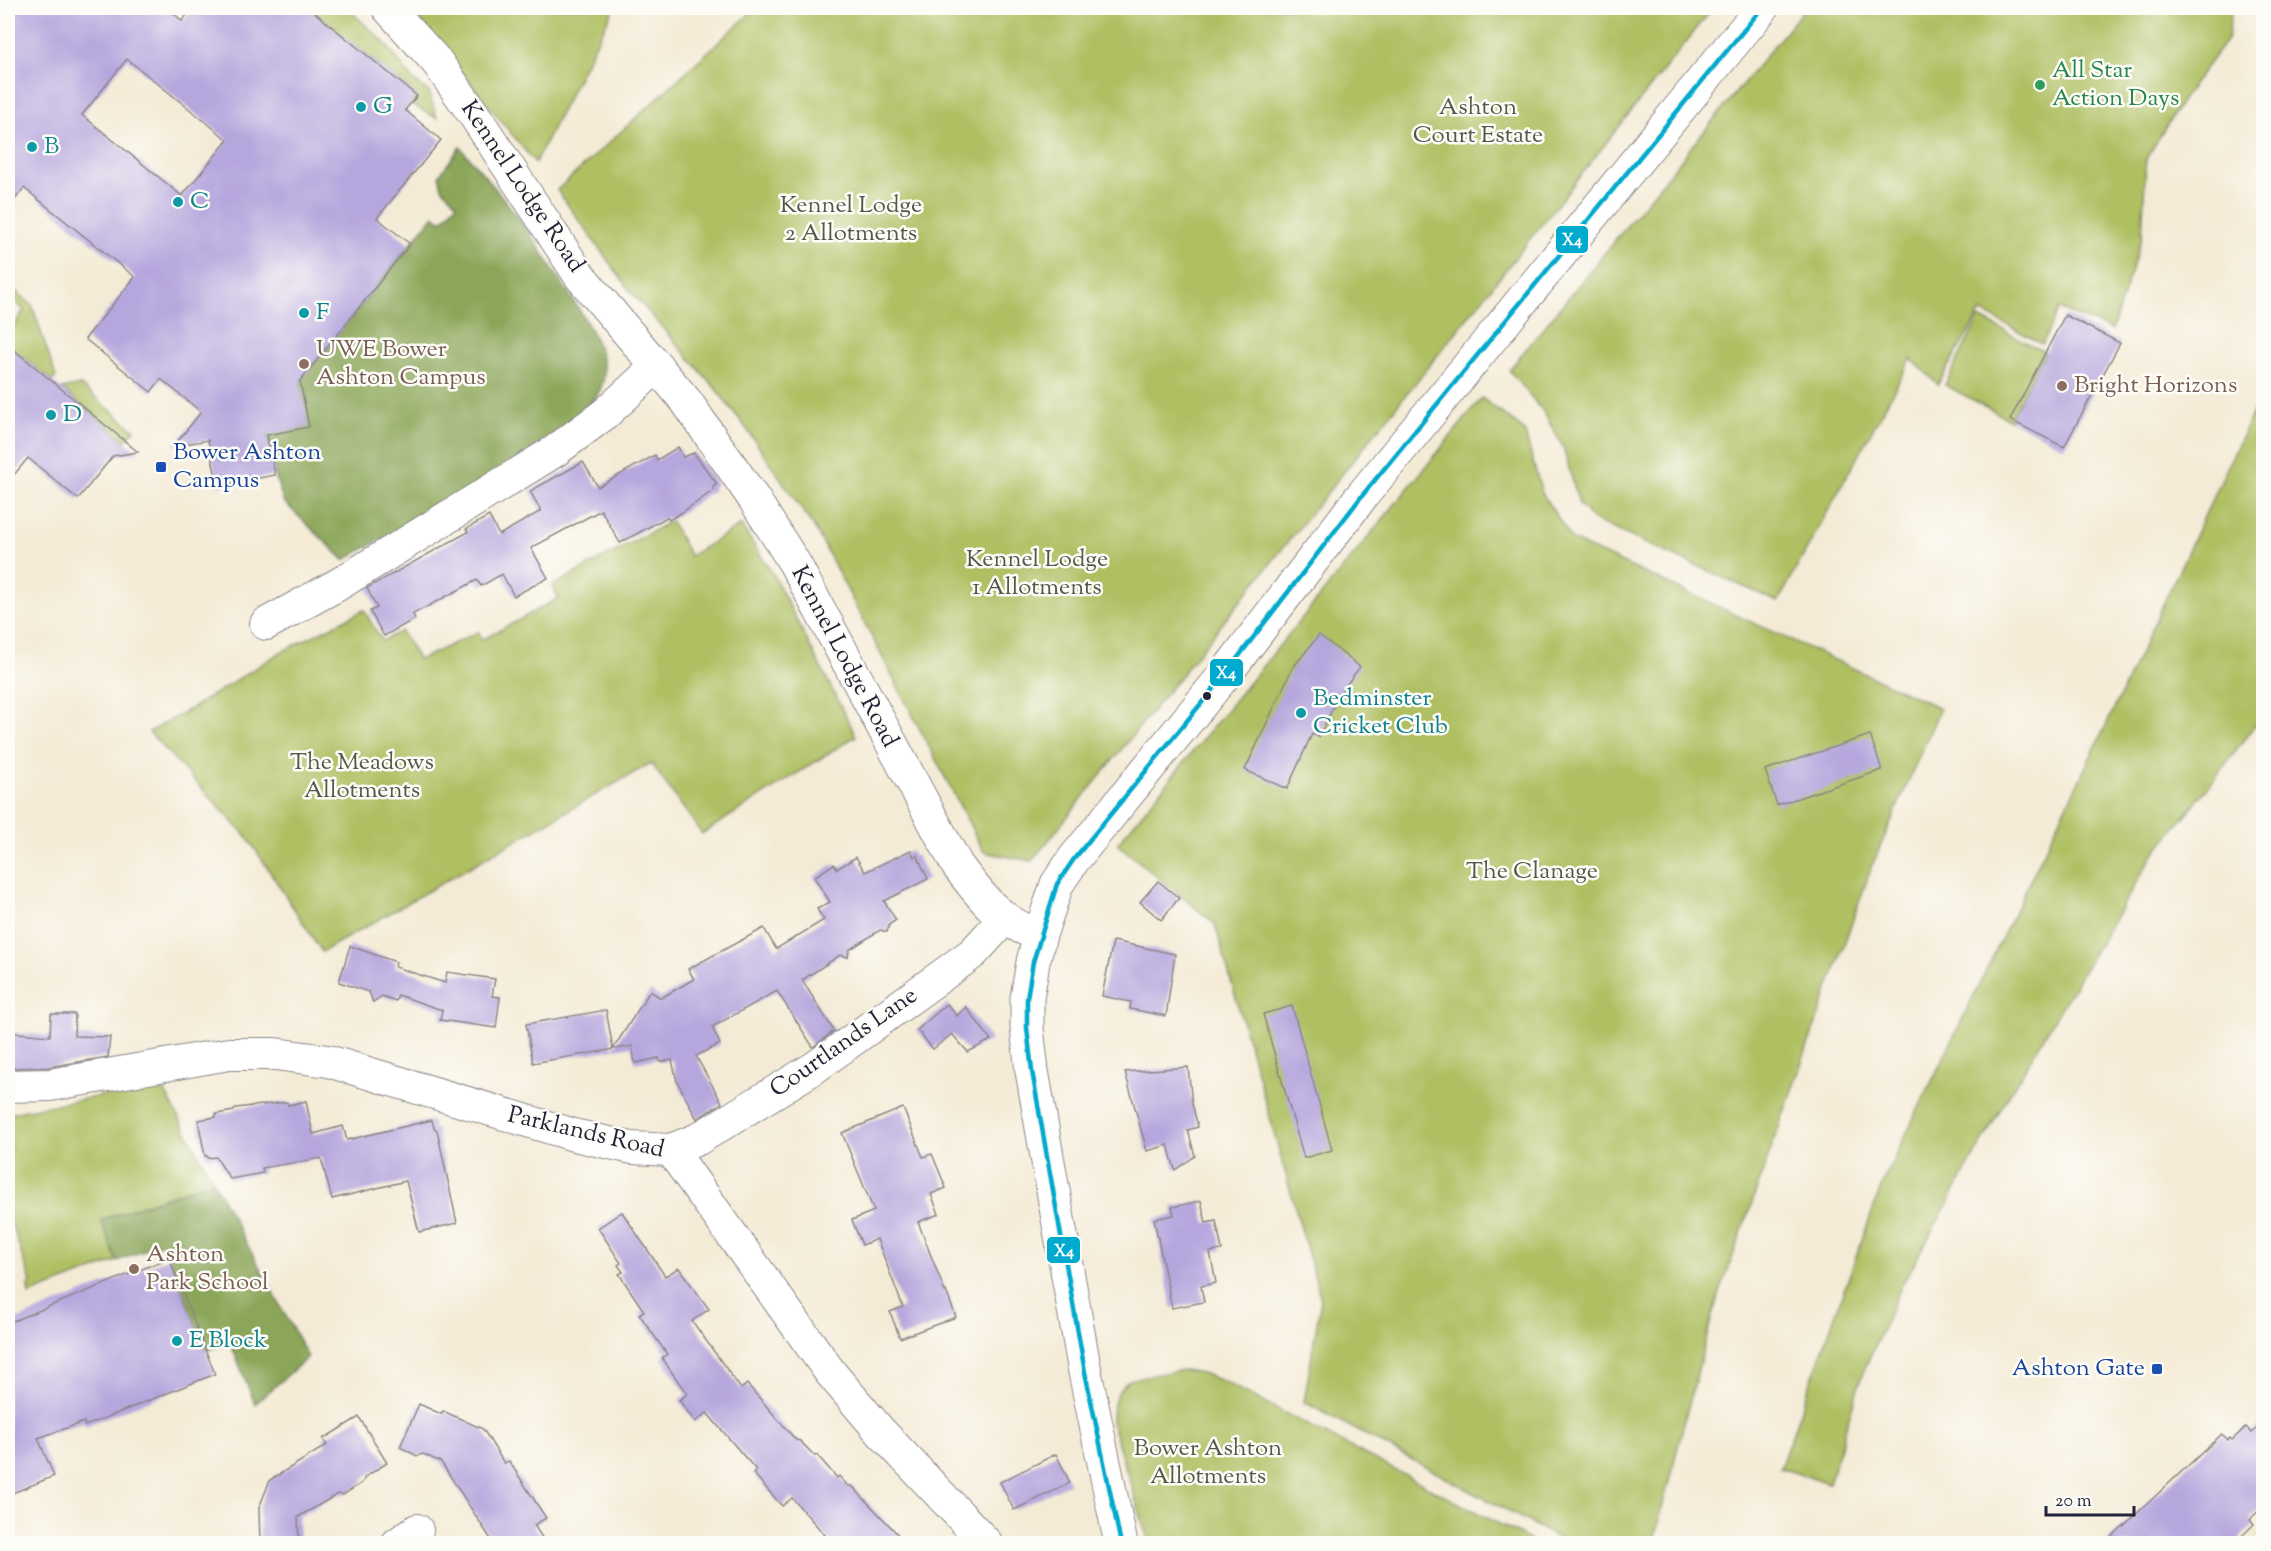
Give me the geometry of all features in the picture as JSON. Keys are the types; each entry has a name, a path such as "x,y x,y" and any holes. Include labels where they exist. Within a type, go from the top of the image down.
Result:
{"main road":[{"path":"1121,1544 1085,1372 1032,1071 1027,1028 1027,998 1040,934 1057,884 1105,818 1226,673 1361,498 1762,8"}],"street":[{"name":"Kennel Lodge Road","path":"388,8 437,62 585,282 686,400 775,530 957,865 985,900 1004,919 1024,930 1040,934"},
{"path":"266,624 339,584 555,452 606,412 657,366"},
{"name":"Courtlands Lane","path":"671,1150 698,1139 848,1045 973,953 1004,919"},
{"name":"Parklands Road","path":"8,1086 50,1085 229,1054 275,1054 328,1061 574,1135 632,1148 671,1150 830,1372 880,1431 987,1544"}],"green space":[{"path":"309,8 347,8 384,42 413,80 429,92 437,118 410,104 417,96"},
{"path":"410,8 614,8 535,163"},
{"path":"756,8 1713,8 1032,861 984,852 817,532 744,425 711,383 630,291 557,190"},
{"path":"1805,8 2232,8 2228,38 2184,97 2146,159 2142,237 2112,330 2059,309 2042,344 1981,311 1938,384 1911,359 1778,602 1593,520 1579,504 1563,447 1542,410 1509,370"},
{"path":"460,147 519,219 580,310 594,336 603,363 602,386 590,406 582,414 495,475 344,560 283,501 267,435 300,381 434,215 442,221 457,204 442,188 439,176"},
{"path":"8,285 32,305 56,377 52,381 8,345 8,336 24,310 8,296"},
{"path":"1979,318 2045,352 2010,420 1945,385"},
{"path":"80,385 135,430 125,441 62,389"},
{"path":"2263,391 2263,714 2206,790 2153,855 2003,1105 1902,1285 1862,1375 1829,1483 1780,1468 1884,1179 2113,711"},
{"name":"The Clanage","path":"1482,398 1524,430 1542,493 1572,540 1940,708 1872,866 1713,1312 1653,1543 1568,1543 1304,1402 1321,1299 1215,924 1117,844"},
{"name":"The Meadows Allotments","path":"671,521 690,556 741,525 774,576 856,736 702,834 651,763 322,952 248,838 149,732 281,652 364,610 382,641 401,631 419,660 478,632 482,640 559,598 552,586"},
{"path":"161,1084 213,1181 101,1220 117,1261 29,1295 28,1287 31,1282 8,1214 11,1113"},
{"path":"213,1181 308,1357 255,1404 230,1342 206,1351 163,1243 117,1261 101,1220"},
{"name":"Bower Ashton Allotments","path":"1184,1370 1202,1373 1225,1382 1536,1543 1149,1543 1112,1424 1113,1406 1120,1389 1128,1381"}],"building":[{"path":"8,8 168,8 182,21 193,8 309,8 417,96 405,110 441,140 377,218 410,244 300,381 309,427 267,435 275,475 218,486 208,440 174,446 201,412 161,379 151,392 85,339 135,277 24,188 8,208","holes":["127,59 228,140 182,196 82,115"]},
{"name":"Bright Horizons","path":"2065,315 2120,343 2064,447 2010,420"},
{"name":"D","path":"8,345 138,452 113,456 78,499 28,458 8,482"},
{"path":"678,447 683,457 694,453 717,484 713,487 714,490 681,513 669,520 667,517 620,543 601,510 531,548 548,578 514,596 502,574 481,586 477,580 413,614 415,619 384,636 370,611 377,608 367,588 468,532 466,529 489,516 499,535 541,511 530,491 583,462 598,487 655,455 657,460"},
{"name":"Bedminster Cricket Club","path":"1319,635 1360,667 1340,693 1319,737 1312,734 1287,789 1245,770 1292,669"},
{"path":"1870,735 1882,770 1777,805 1765,770"},
{"path":"911,850 914,857 917,855 928,879 884,901 896,920 889,925 887,932 880,930 849,950 848,957 840,955 802,980 834,1031 813,1047 777,991 712,1027 720,1044 696,1056 722,1103 697,1119 677,1081 672,1060 660,1062 659,1058 635,1063 632,1046 533,1063 526,1024 606,1010 613,1049 650,991 661,998 694,979 688,969 764,928 776,949 824,920 817,909 830,902 814,877 834,864 837,869 856,857 865,872"},
{"path":"1158,881 1179,898 1161,920 1140,902"},
{"path":"1113,941 1175,954 1166,1016 1130,1009 1131,1002 1102,996"},
{"path":"350,946 396,962 395,967 445,983 447,972 495,979 492,996 500,997 496,1028 440,1020 442,1010 398,995 396,1001 382,996 373,1002 369,992 339,982"},
{"path":"947,1004 957,1016 966,1007 991,1040 968,1052 952,1034 933,1049 917,1030"},
{"path":"1292,1006 1332,1150 1304,1158 1263,1014"},
{"path":"51,1014 75,1014 74,1036 110,1037 108,1057 48,1067 8,1068 8,1032 50,1036"},
{"path":"1188,1067 1192,1103 1198,1127 1188,1130 1195,1156 1175,1170 1168,1145 1147,1151 1125,1072"},
{"path":"306,1101 313,1134 343,1126 347,1140 432,1120 437,1130 457,1223 419,1232 406,1181 332,1199 321,1158 262,1168 263,1173 230,1179 216,1157 205,1156 198,1120 216,1117 216,1114 234,1111 236,1108 287,1102 288,1105"},
{"path":"903,1108 923,1157 932,1154 946,1188 931,1194 939,1214 918,1222 956,1317 900,1338 890,1312 903,1307 877,1239 862,1245 852,1220 874,1211 842,1133"},
{"path":"1201,1201 1206,1223 1216,1221 1222,1250 1210,1252 1216,1283 1201,1286 1204,1302 1172,1308 1154,1219 1174,1215 1172,1207"},
{"path":"622,1212 665,1276 679,1268 709,1309 692,1321 741,1389 747,1384 796,1440 800,1441 815,1456 817,1455 837,1478 839,1476 848,1486 852,1486 907,1544 833,1544 792,1498 782,1506 753,1473 756,1470 707,1413 695,1422 679,1400 687,1394 662,1358 667,1354 639,1314 644,1311 619,1274 623,1272 618,1265 621,1263 598,1228"},
{"name":"E Block","path":"169,1258 215,1374 85,1426 84,1422 38,1438 54,1476 8,1495 8,1323"},
{"path":"419,1404 441,1414 443,1411 483,1429 504,1463 509,1461 546,1518 534,1525 546,1544 494,1544 441,1462 423,1454 417,1456 400,1447"},
{"path":"359,1417 387,1463 343,1495 338,1494 298,1517 299,1544 260,1544 259,1508 270,1480 327,1445 323,1439"},
{"path":"2264,1422 2264,1506 2250,1519 2254,1524 2234,1544 2104,1544 2222,1434 2228,1440 2230,1438 2232,1440 2246,1427 2252,1433"},
{"path":"1056,1454 1070,1483 1014,1510 1000,1482"}],"transit line":[{"name":"X4","path":"1121,1544 1085,1372 1032,1071 1027,1028 1027,998 1033,962 1057,884 1074,859 1226,673 1361,497 1762,8"}],"place":[{"name":"All Star Action Days","path":"2040,85"},
{"name":"G","path":"361,107"},
{"name":"B","path":"32,147"},
{"name":"C","path":"178,202"},
{"name":"F","path":"304,313"},
{"name":"UWE Bower Ashton Campus","path":"304,364"},
{"name":"Bright Horizons","path":"2062,386"},
{"name":"D","path":"51,415"},
{"name":"Bower Ashton Campus","path":"161,467"},
{"name":"Bedminster Cricket Club","path":"1301,713"},
{"name":"Ashton Park School","path":"134,1269"},
{"name":"E Block","path":"177,1341"},
{"name":"Ashton Gate","path":"2157,1369"}],"park label":[{"name":"Ashton Court Estate","path":"1478,122"},
{"name":"Kennel Lodge 2 Allotments","path":"851,220"},
{"name":"Kennel Lodge 1 Allotments","path":"1037,574"}]}
